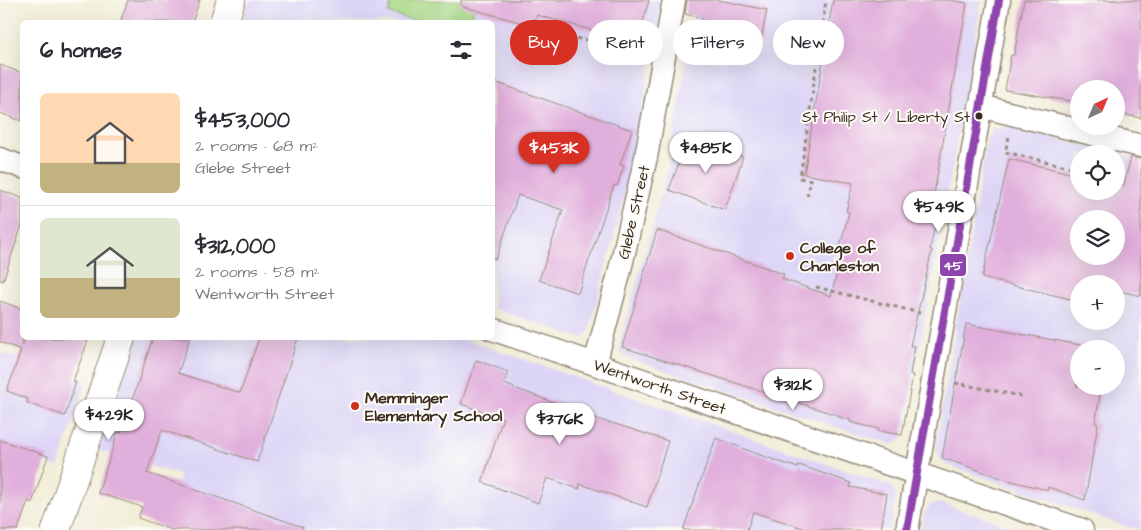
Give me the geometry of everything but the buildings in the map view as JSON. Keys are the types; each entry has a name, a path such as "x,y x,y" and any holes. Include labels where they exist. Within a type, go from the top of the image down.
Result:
{"street":[{"path":"225,20 231,0"},
{"name":"Glebe Street","path":"595,364 619,274 646,157 674,0"},
{"path":"907,530 999,0"},
{"path":"980,106 1141,146"},
{"path":"0,159 20,166"},
{"name":"Wentworth Street","path":"495,330 1082,530"},
{"path":"56,530 120,340"}],"path":[{"path":"807,196 811,180 800,178 826,0"},
{"path":"1010,134 1006,152 1070,167"},
{"path":"816,287 922,313"},
{"path":"952,382 1021,396"}],"shaded area":[{"path":"249,0 663,0 659,20 588,20 588,65 650,65 626,190 589,331 583,338 495,309 495,20 243,20"},
{"name":"College of Charleston","path":"696,0 982,0 905,428 901,439 892,445 628,358 620,352 620,342 668,169 685,65 763,65 763,20 693,20"},
{"path":"1006,126 1086,145 1070,145 1070,200 1125,200 1125,154 1141,158 1141,530 945,464 938,455 936,445 987,139 993,130"},
{"path":"136,340 467,340 891,486 896,496 890,530 160,530 180,475 98,450"},
{"path":"0,352 86,382 58,467 0,447"},
{"path":"941,503 1021,530 921,530 924,514 930,505"}],"green space":[{"path":"392,0 477,0 471,20 412,20 388,13"}],"transit line":[{"name":"45","path":"907,530 999,0"}],"place":[{"name":"St Philip St / Liberty St","path":"979,116"},
{"name":"College of Charleston","path":"790,256"},
{"name":"Memminger Elementary School","path":"355,406"}]}
